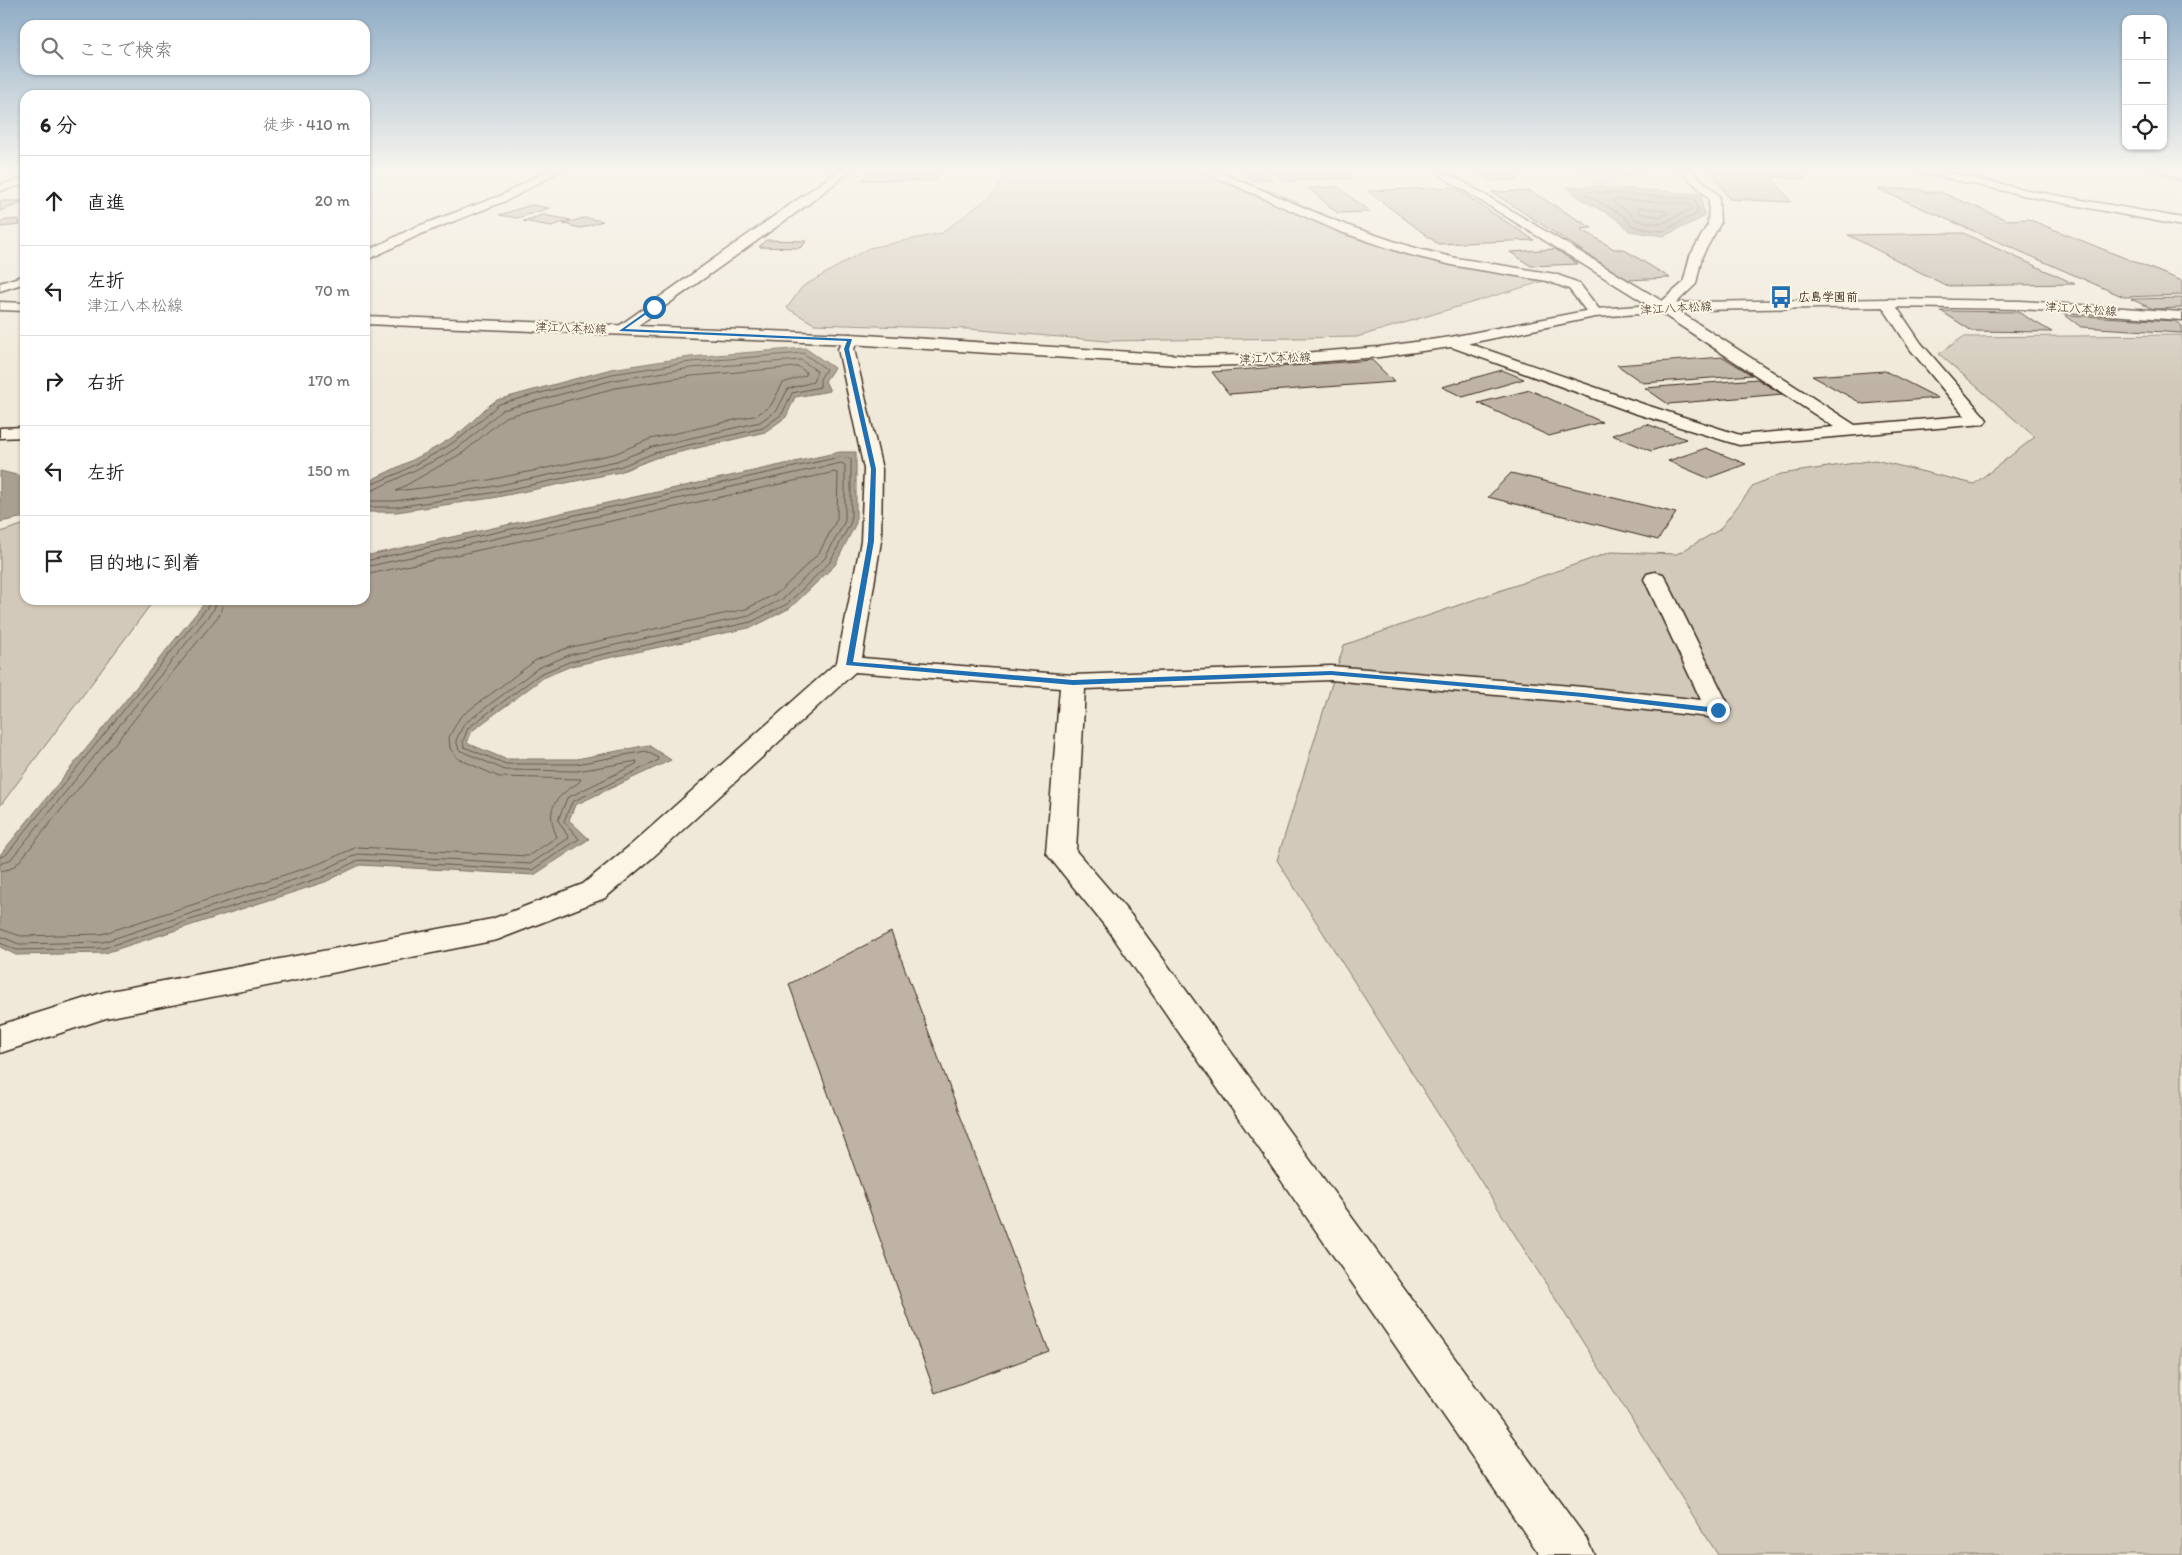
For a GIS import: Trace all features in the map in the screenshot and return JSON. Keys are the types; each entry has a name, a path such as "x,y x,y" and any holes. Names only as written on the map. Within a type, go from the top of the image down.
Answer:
{"street":[{"path":"370,254 397,241"},
{"path":"621,330 751,241"},
{"path":"1381,241 1456,262 1550,277 1574,286 1595,313"},
{"path":"1552,241 1663,308 1851,430"},
{"path":"1663,308 1689,284 1696,256 1705,241"},
{"path":"0,287 20,281"},
{"path":"1451,342 1640,409 1739,440 1978,420 1915,346 1888,303"},
{"name":"津江八本松線","path":"370,320 850,339 1194,361 1290,359 1379,352 1451,342 1595,313 1663,308 1888,303 2021,305 2182,316"},
{"path":"0,306 20,306"},
{"path":"0,1039 105,1005 497,929 594,891 642,851 849,664 871,541 873,469 846,349 850,339"},
{"path":"0,433 20,432"},
{"path":"849,664 1073,682 1331,673 1583,695 1718,710 1656,579"},
{"path":"1073,682 1061,854 1120,923 1568,1555"}],"shaded area":[{"path":"905,241 1393,241 1544,281 1357,337 1106,341 968,329 814,324 787,308 802,287 869,248"},
{"path":"2182,335 2182,1555 1718,1555 1277,860 1344,645 1611,552 1677,554 1719,530 1754,485 1781,474 1875,460 1974,484 2035,437 1939,354 1963,337"},
{"path":"20,526 20,605 150,605 0,806 0,532"}],"water":[{"path":"805,348 834,368 825,381 830,391 795,397 786,417 765,432 655,458 620,472 492,498 396,512 370,512 370,481 449,440 497,400 611,369 690,357"},
{"path":"840,452 856,452 856,523 835,565 790,608 753,627 571,666 543,678 472,731 467,743 505,759 577,759 648,745 671,760 575,805 569,820 589,839 534,875 360,865 325,882 105,953 16,955 0,947 0,855 203,605 370,605 370,555"},
{"path":"0,471 20,476 20,518 0,522"}],"building":[{"path":"765,241 807,241 800,248 759,247"},
{"path":"1433,241 1520,241 1438,244"},
{"path":"1567,241 1600,241 1614,249 1623,249 1670,278 1627,280"},
{"path":"1859,241 1980,241 2075,284 1947,286"},
{"path":"1995,241 2082,241 2182,281 2182,295 2124,297"},
{"path":"1555,249 1578,264 1531,266 1510,252"},
{"path":"2182,298 2182,308 2153,309 2131,299"},
{"path":"1941,311 2018,312 2052,332 1972,331"},
{"path":"2065,315 2175,321 2182,326 2182,333 2081,327"},
{"path":"1723,357 1752,375 1643,383 1617,365"},
{"path":"1372,360 1394,382 1229,394 1212,372"},
{"path":"1502,370 1524,379 1463,397 1442,387"},
{"path":"1885,371 1938,398 1863,404 1812,376"},
{"path":"1757,379 1782,394 1668,404 1645,388"},
{"path":"1530,390 1602,422 1549,436 1478,403"},
{"path":"1647,424 1686,439 1651,451 1612,435"},
{"path":"1706,448 1746,464 1708,478 1668,461"},
{"path":"1511,473 1676,513 1658,540 1488,497"},
{"path":"891,932 1049,1351 935,1393 789,984"}],"place":[{"name":"広島学園前","path":"1781,297"}],"route":[{"path":"654,307 621,330 850,339 846,349 873,469 871,541 849,664 1073,682 1331,673 1583,695 1718,710"}]}
